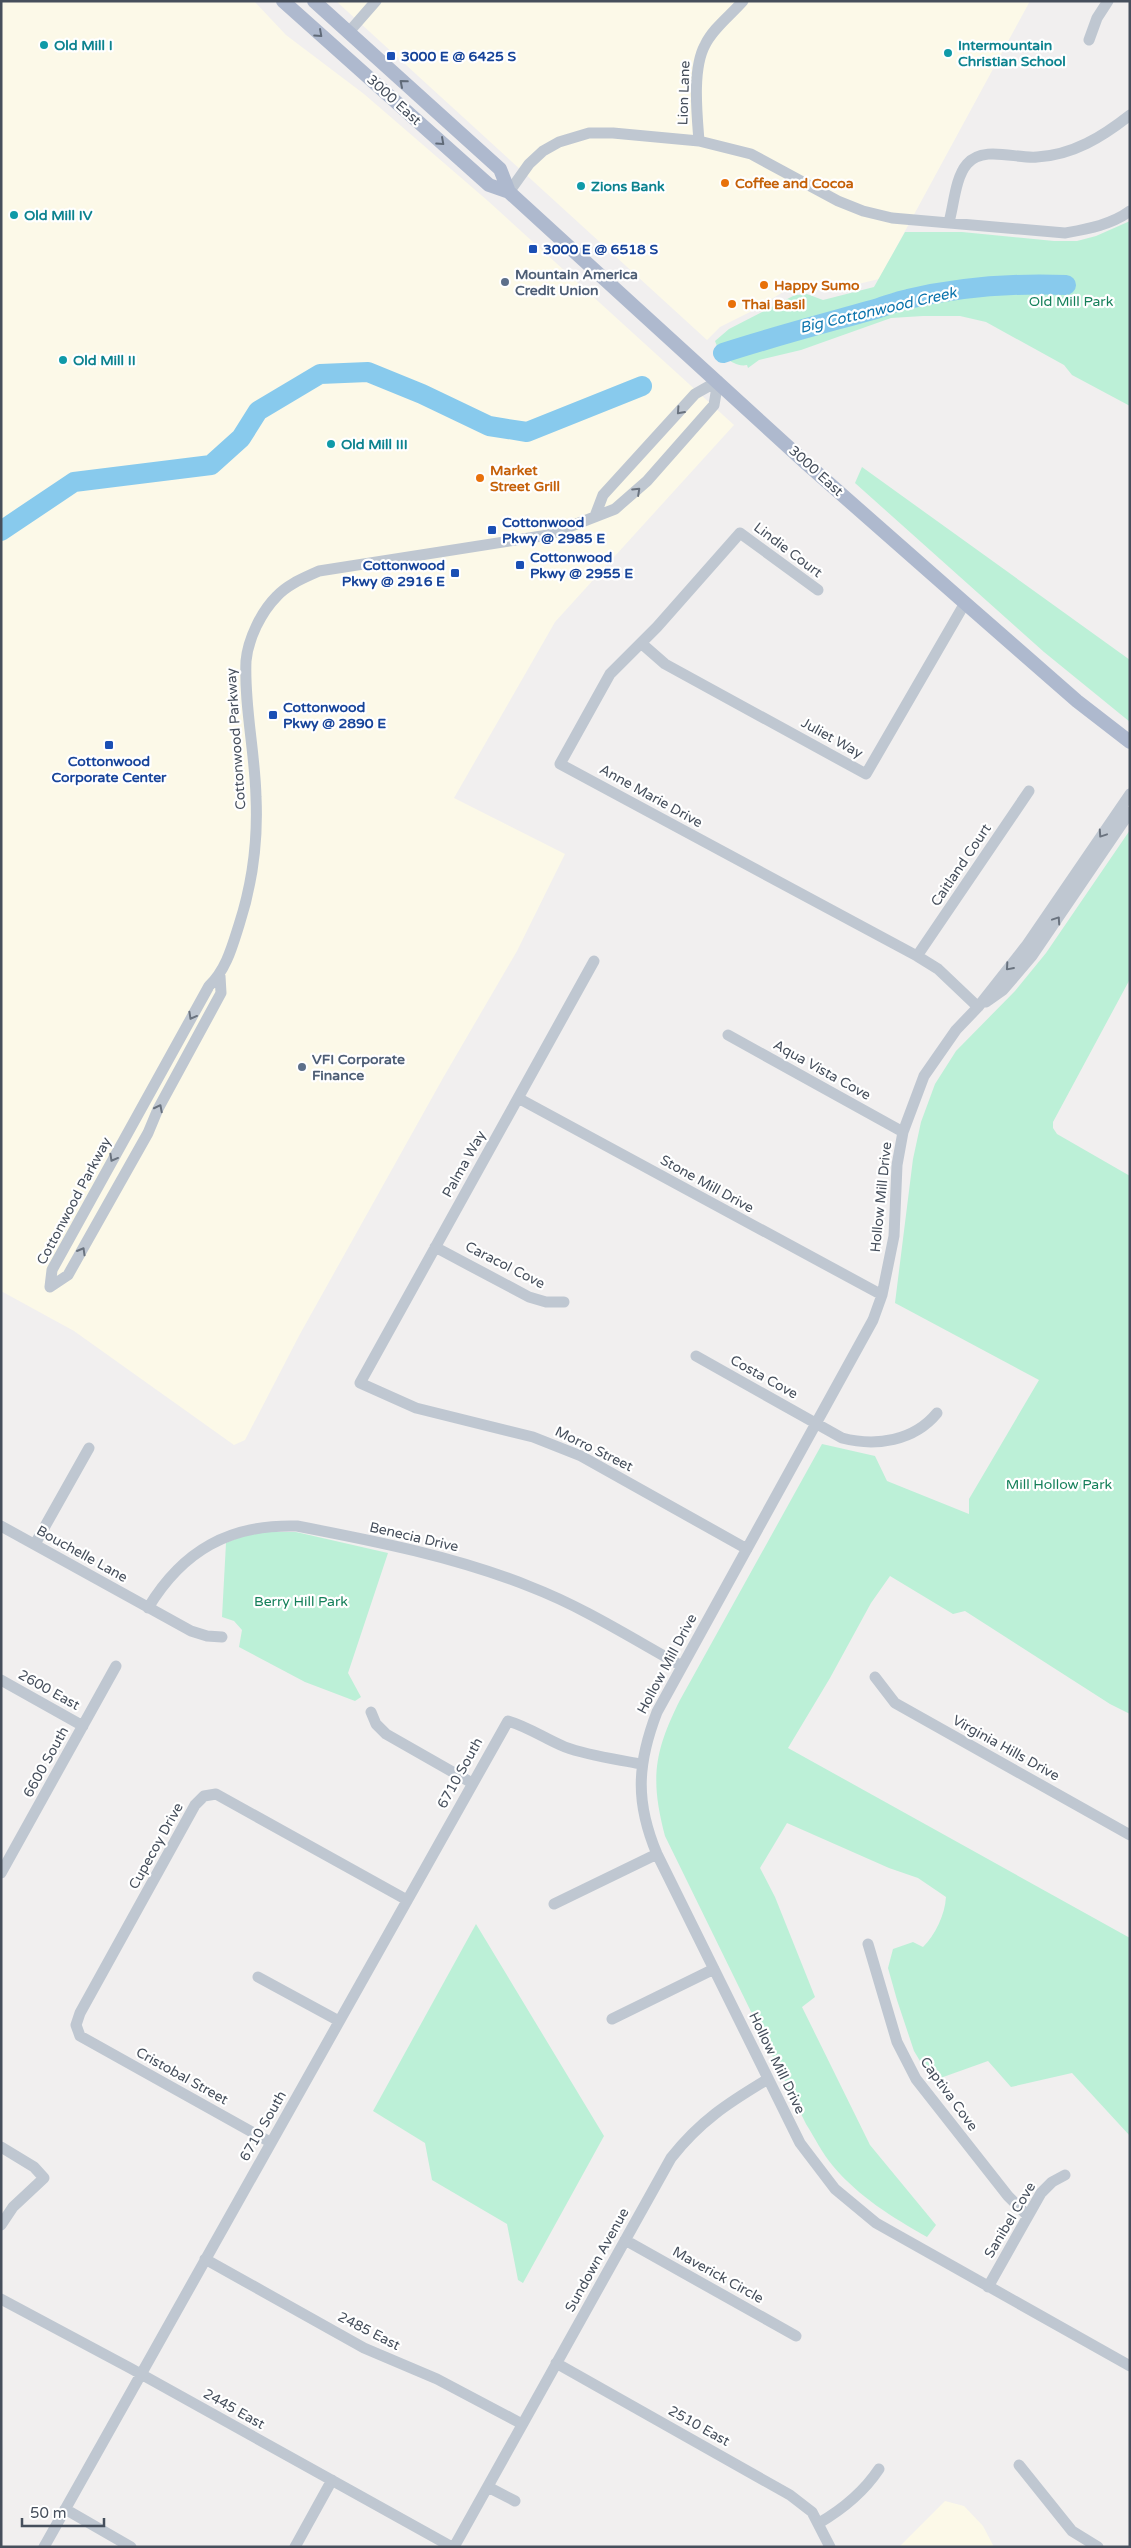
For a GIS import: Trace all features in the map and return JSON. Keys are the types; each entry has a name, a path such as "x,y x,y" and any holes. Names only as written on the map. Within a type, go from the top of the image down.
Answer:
{"main road":[{"name":"3000 East","path":"283,1 489,185 509,192 965,603 1077,702 1130,742"},
{"name":"3000 East","path":"314,1 500,169 509,192"}],"street":[{"path":"348,33 376,1"},
{"name":"Lion Lane","path":"699,141 697,120 700,56 710,37 743,1"},
{"path":"1089,40 1097,18 1108,1"},
{"path":"949,222 961,175 967,164 976,157 987,154 1036,157 1059,154 1099,137 1130,115"},
{"path":"509,192 529,164 543,151 559,142 590,133 699,141 750,154 838,201 863,211 892,218 1064,233 1092,228 1120,218 1130,211"},
{"path":"595,516 603,495 695,394 718,381"},
{"name":"Cottonwood Parkway","path":"220,976 209,986 52,1270 50,1287 68,1275 125,1175 222,993 220,976 244,911 256,839 255,764 246,659 263,613 277,596 296,581 319,571 548,535 615,509 647,481 714,405 718,381"},
{"name":"Lindie Court","path":"740,533 818,590"},
{"name":"Anne Marie Drive","path":"740,533 641,643 610,674 560,764 917,956 938,969 978,1007"},
{"name":"Juliet Way","path":"641,643 665,664 866,774 965,603"},
{"name":"Caitland Court","path":"917,956 1029,791"},
{"name":"Hollow Mill Drive","path":"1130,794 1037,931 978,1007 956,1030 928,1070 914,1098 903,1132 897,1165 894,1236 882,1295 859,1348 657,1712 647,1737 640,1782 643,1809 650,1836 658,1854 800,2143 835,2189 876,2224 1130,2366"},
{"name":"Hollow Mill Drive","path":"978,1007 1003,990 1032,956 1130,812"},
{"name":"Palma Way","path":"360,1382 594,961"},
{"name":"Aqua Vista Cove","path":"728,1035 903,1132"},
{"name":"Stone Mill Drive","path":"518,1098 882,1295"},
{"name":"Caracol Cove","path":"435,1247 529,1296 546,1302 564,1302"},
{"name":"Costa Cove","path":"696,1356 842,1438 860,1443 876,1443 915,1433 927,1425 936,1413"},
{"name":"Morro Street","path":"360,1382 416,1408 555,1444 581,1456 747,1549"},
{"path":"35,1544 89,1448"},
{"name":"Bouchelle Lane","path":"1,1526 191,1631 207,1636 222,1637"},
{"name":"Benecia Drive","path":"148,1608 168,1578 184,1562 204,1547 227,1536 251,1529 297,1526 459,1563 508,1578 555,1597 682,1666"},
{"name":"6600 South","path":"1,1873 116,1666"},
{"name":"Virginia Hills Drive","path":"875,1677 895,1702 1130,1835"},
{"name":"2600 East","path":"1,1680 83,1726"},
{"path":"371,1712 376,1724 386,1734 472,1783"},
{"name":"6710 South","path":"44,2547 508,1721 527,1726 563,1746 581,1752 642,1764"},
{"name":"Cupecoy Drive","path":"80,2036 76,2025 80,2013 195,1805 204,1796 216,1794 407,1900"},
{"path":"554,1904 658,1854"},
{"name":"Captiva Cove","path":"868,1944 897,2042 916,2079 1008,2196 1028,2216"},
{"path":"612,2019 714,1969"},
{"path":"258,1977 339,2021"},
{"name":"Cristobal Street","path":"80,2036 270,2142"},
{"name":"Sundown Avenue","path":"453,2547 671,2158 685,2140 718,2110 768,2079"},
{"path":"1,2148 34,2167 44,2178 13,2206 1,2225"},
{"name":"Sanibel Cove","path":"988,2287 1041,2193 1052,2182 1066,2175"},
{"name":"Maverick Circle","path":"625,2240 796,2336"},
{"name":"2485 East","path":"205,2259 364,2348 438,2379 522,2424"},
{"name":"2445 East","path":"1,2299 141,2374 453,2547"},
{"name":"2510 East","path":"556,2363 790,2495 812,2512 830,2547"},
{"path":"1019,2464 1072,2531 1098,2547"},
{"path":"819,2524 853,2501 868,2485 878,2469"},
{"path":"295,2547 332,2480"},
{"path":"488,2486 515,2502"},
{"path":"65,2509 131,2547"}],"shaded area":[{"path":"1,1 254,1 286,35 364,94 488,201 734,425 555,622 454,798 565,854 517,951 443,1078 300,1334 245,1440 234,1445 74,1331 1,1291"},
{"path":"336,1 1030,1 879,279 854,285 834,286 821,291 806,286 783,292 752,311 720,327 707,340"},
{"path":"945,2501 964,2506 983,2526 994,2547 899,2547"}],"green space":[{"name":"Old Mill Park","path":"1130,221 1130,406 1072,375 1064,365 986,322 960,316 891,318 801,350 759,360 748,368 747,365 737,364 727,359 715,341 729,329 795,295 807,294 823,300 874,287 905,232 962,232 1054,241 1077,241 1096,236"},
{"path":"862,467 1130,660 1130,722 1044,652 855,483"},
{"name":"Mill Hollow Park","path":"1130,830 1130,979 1053,1122 1053,1128 1057,1134 1130,1176 1130,1714 1110,1704 965,1611 953,1614 890,1576 871,1603 830,1678 788,1748 1130,1938 1130,2136 1072,2073 1011,2087 988,2061 932,2081 914,2051 888,1968 893,1949 913,1942 923,1947 935,1931 941,1918 946,1897 918,1878 889,1868 787,1823 760,1868 775,1897 815,1997 802,2007 870,2145 936,2225 927,2237 865,2197 843,2177 822,2151 806,2124 665,1836 657,1798 657,1766 665,1735 680,1700 822,1444 875,1456 887,1481 969,1514 969,1499 1039,1380 895,1303 913,1159 921,1122 935,1084 956,1051 1015,991 1046,953"},
{"name":"Berry Hill Park","path":"261,1532 296,1532 388,1553 348,1673 361,1697 355,1701 305,1682 239,1647 242,1630 234,1621 222,1617 226,1543 242,1536"},
{"path":"476,1924 604,2136 523,2283 518,2280 507,2224 432,2180 425,2143 373,2111"}],"waterway":[{"name":"Big Cottonwood Creek","path":"723,353 899,301 947,291 987,287 1066,285"},
{"name":"Big Cottonwood Creek","path":"1,531 74,482 211,465 241,438 258,411 320,374 368,372 422,394 489,426 527,432 642,386"}],"place":[{"name":"Old Mill I","path":"44,45"},
{"name":"Intermountain Christian School","path":"948,53"},
{"name":"3000 E @ 6425 S","path":"391,56"},
{"name":"Coffee and Cocoa","path":"725,183"},
{"name":"Zions Bank","path":"581,186"},
{"name":"Old Mill IV","path":"14,215"},
{"name":"3000 E @ 6518 S","path":"533,249"},
{"name":"Mountain America Credit Union","path":"505,282"},
{"name":"Happy Sumo","path":"764,285"},
{"name":"Thai Basil","path":"732,304"},
{"name":"Old Mill II","path":"63,360"},
{"name":"Old Mill III","path":"331,444"},
{"name":"Market Street Grill","path":"480,478"},
{"name":"Cottonwood Pkwy @ 2985 E","path":"492,530"},
{"name":"Cottonwood Pkwy @ 2955 E","path":"520,565"},
{"name":"Cottonwood Pkwy @ 2916 E","path":"455,573"},
{"name":"Cottonwood Pkwy @ 2890 E","path":"273,715"},
{"name":"Cottonwood Corporate Center","path":"109,745"},
{"name":"VFI Corporate Finance","path":"302,1067"}]}
